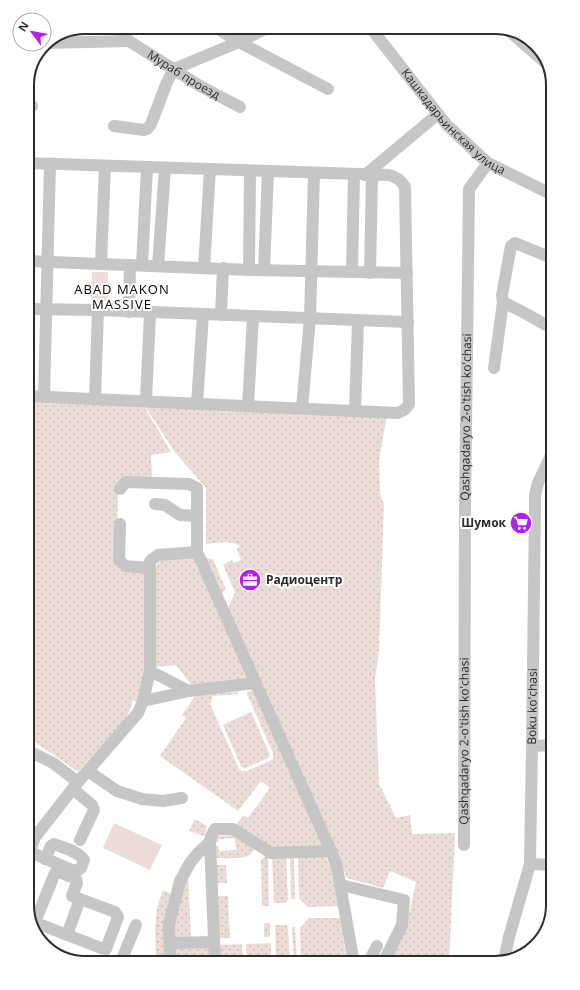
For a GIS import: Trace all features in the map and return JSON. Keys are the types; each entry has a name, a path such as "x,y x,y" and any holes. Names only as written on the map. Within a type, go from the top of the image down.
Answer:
{"street":[{"name":"Мураб проезд","path":"124,34 129,41 200,86 240,107"},
{"path":"226,34 328,89"},
{"path":"114,126 144,130 147,129 151,124 167,82 174,69 255,34"},
{"name":"Кашкадарьинская улица","path":"375,34 447,125 473,150 488,163 546,192"},
{"path":"57,43 129,41"},
{"path":"525,44 534,52"},
{"path":"352,272 364,175 438,114"},
{"path":"34,163 396,177 406,187 409,404 408,407 402,412 398,413 34,396"},
{"name":"Qashqadaryo 2-o'tish ko'chasi","path":"464,845 465,509 469,189 488,163"},
{"path":"44,397 50,164"},
{"path":"101,263 105,166"},
{"path":"142,265 147,167"},
{"path":"158,266 165,168"},
{"path":"204,268 210,169"},
{"path":"249,270 250,171"},
{"path":"264,270 268,171"},
{"path":"302,408 310,318 314,173"},
{"path":"364,175 370,273"},
{"path":"494,368 503,302 502,295 511,246 516,243 546,256"},
{"path":"34,261 249,270 407,273"},
{"path":"129,312 130,265"},
{"path":"221,315 223,268"},
{"path":"503,302 546,324"},
{"path":"34,309 98,310 408,322"},
{"path":"95,399 98,310"},
{"path":"146,402 150,312"},
{"path":"197,404 203,314"},
{"path":"248,406 253,316"},
{"path":"355,411 358,321"},
{"name":"Boku ko'chasi","path":"505,955 530,864 535,508 537,489 546,477"},
{"path":"120,489 126,482 189,484 197,488 197,552 331,851 337,867 341,885 353,956"},
{"path":"155,504 165,505 180,515 197,516"},
{"path":"120,524 119,560 125,566 150,568"},
{"path":"34,839 75,786 138,713 143,701 150,671 150,561 158,555 197,552"},
{"path":"150,671 189,691"},
{"path":"143,701 189,691 256,683"},
{"path":"532,746 546,746"},
{"path":"34,754 53,763 92,805 94,810 80,840"},
{"path":"88,771 117,791 142,799 164,801 182,798"},
{"path":"215,956 210,842 210,836 214,829 233,829 271,853 331,851"},
{"path":"170,956 169,924 180,881 190,863 210,842"},
{"path":"34,856 46,859"},
{"path":"530,864 546,865"},
{"path":"35,916 55,872 59,872 76,879 77,883 72,896 115,912 118,917 106,949 38,924"},
{"path":"341,885 404,900 402,925 386,956"},
{"path":"67,935 80,899"},
{"path":"123,956 136,925"},
{"path":"170,943 214,942"},
{"path":"372,956 377,946"}],"shaded area":[{"path":"92,272 108,272 107,301 91,301"},
{"path":"34,400 144,406 171,452 151,455 151,478 118,486 117,566 147,574 145,679 137,702 133,700 127,718 78,772 34,742"},
{"path":"145,406 387,416 379,459 380,494 384,504 379,651 375,680 379,784 396,818 410,815 412,834 455,833 449,956 392,956 407,924 416,882 390,871 383,888 347,878 228,609 235,592 223,565 232,560 234,563 241,560 237,549 240,546 228,542 206,544 206,488 174,451"},
{"path":"193,558 248,679 192,686 176,665 154,667 156,568 158,563 163,559"},
{"path":"204,558 213,559 226,589 221,595"},
{"path":"253,690 323,845 316,848 273,850 236,825 244,815 248,818 270,788 261,781 238,811 160,756 186,718 182,715 196,695 237,692 238,694 213,696 210,704 239,769 242,771 247,771 272,760 273,753 247,694 247,692"},
{"path":"251,712 270,755 268,758 243,768 223,725"},
{"path":"195,819 207,826 204,836 189,831"},
{"path":"114,823 162,845 150,870 103,848"},
{"path":"238,835 256,848 252,853 240,858 215,858 214,846 218,846 219,851 236,850 234,838 219,839 218,842 214,842 214,836"},
{"path":"268,855 269,906 262,906 261,860"},
{"path":"286,856 288,900 285,903 274,903 272,857"},
{"path":"290,856 294,856 295,899 291,899"},
{"path":"298,856 325,856 332,870 338,906 308,907 299,899"},
{"path":"217,865 226,865 227,883 217,883"},
{"path":"188,871 191,938 172,938 174,914"},
{"path":"163,890 173,895 167,956 156,956 155,928 157,907"},
{"path":"217,896 228,896 230,938 219,938"},
{"path":"309,918 340,918 346,956 301,956 300,928"},
{"path":"264,923 270,923 270,937 264,937"},
{"path":"275,925 286,925 288,927 290,956 276,956"},
{"path":"292,927 295,927 297,956 294,956"},
{"path":"271,943 271,956 247,956 246,944"},
{"path":"242,944 243,956 219,956 218,945"},
{"path":"208,945 210,956 173,956 173,948"}],"place":[{"name":"Шумок","path":"521,523"},
{"name":"Радиоцентр","path":"250,580"}],"district":[{"name":"ABAD MAKON MASSIVE","path":"122,296"}]}
